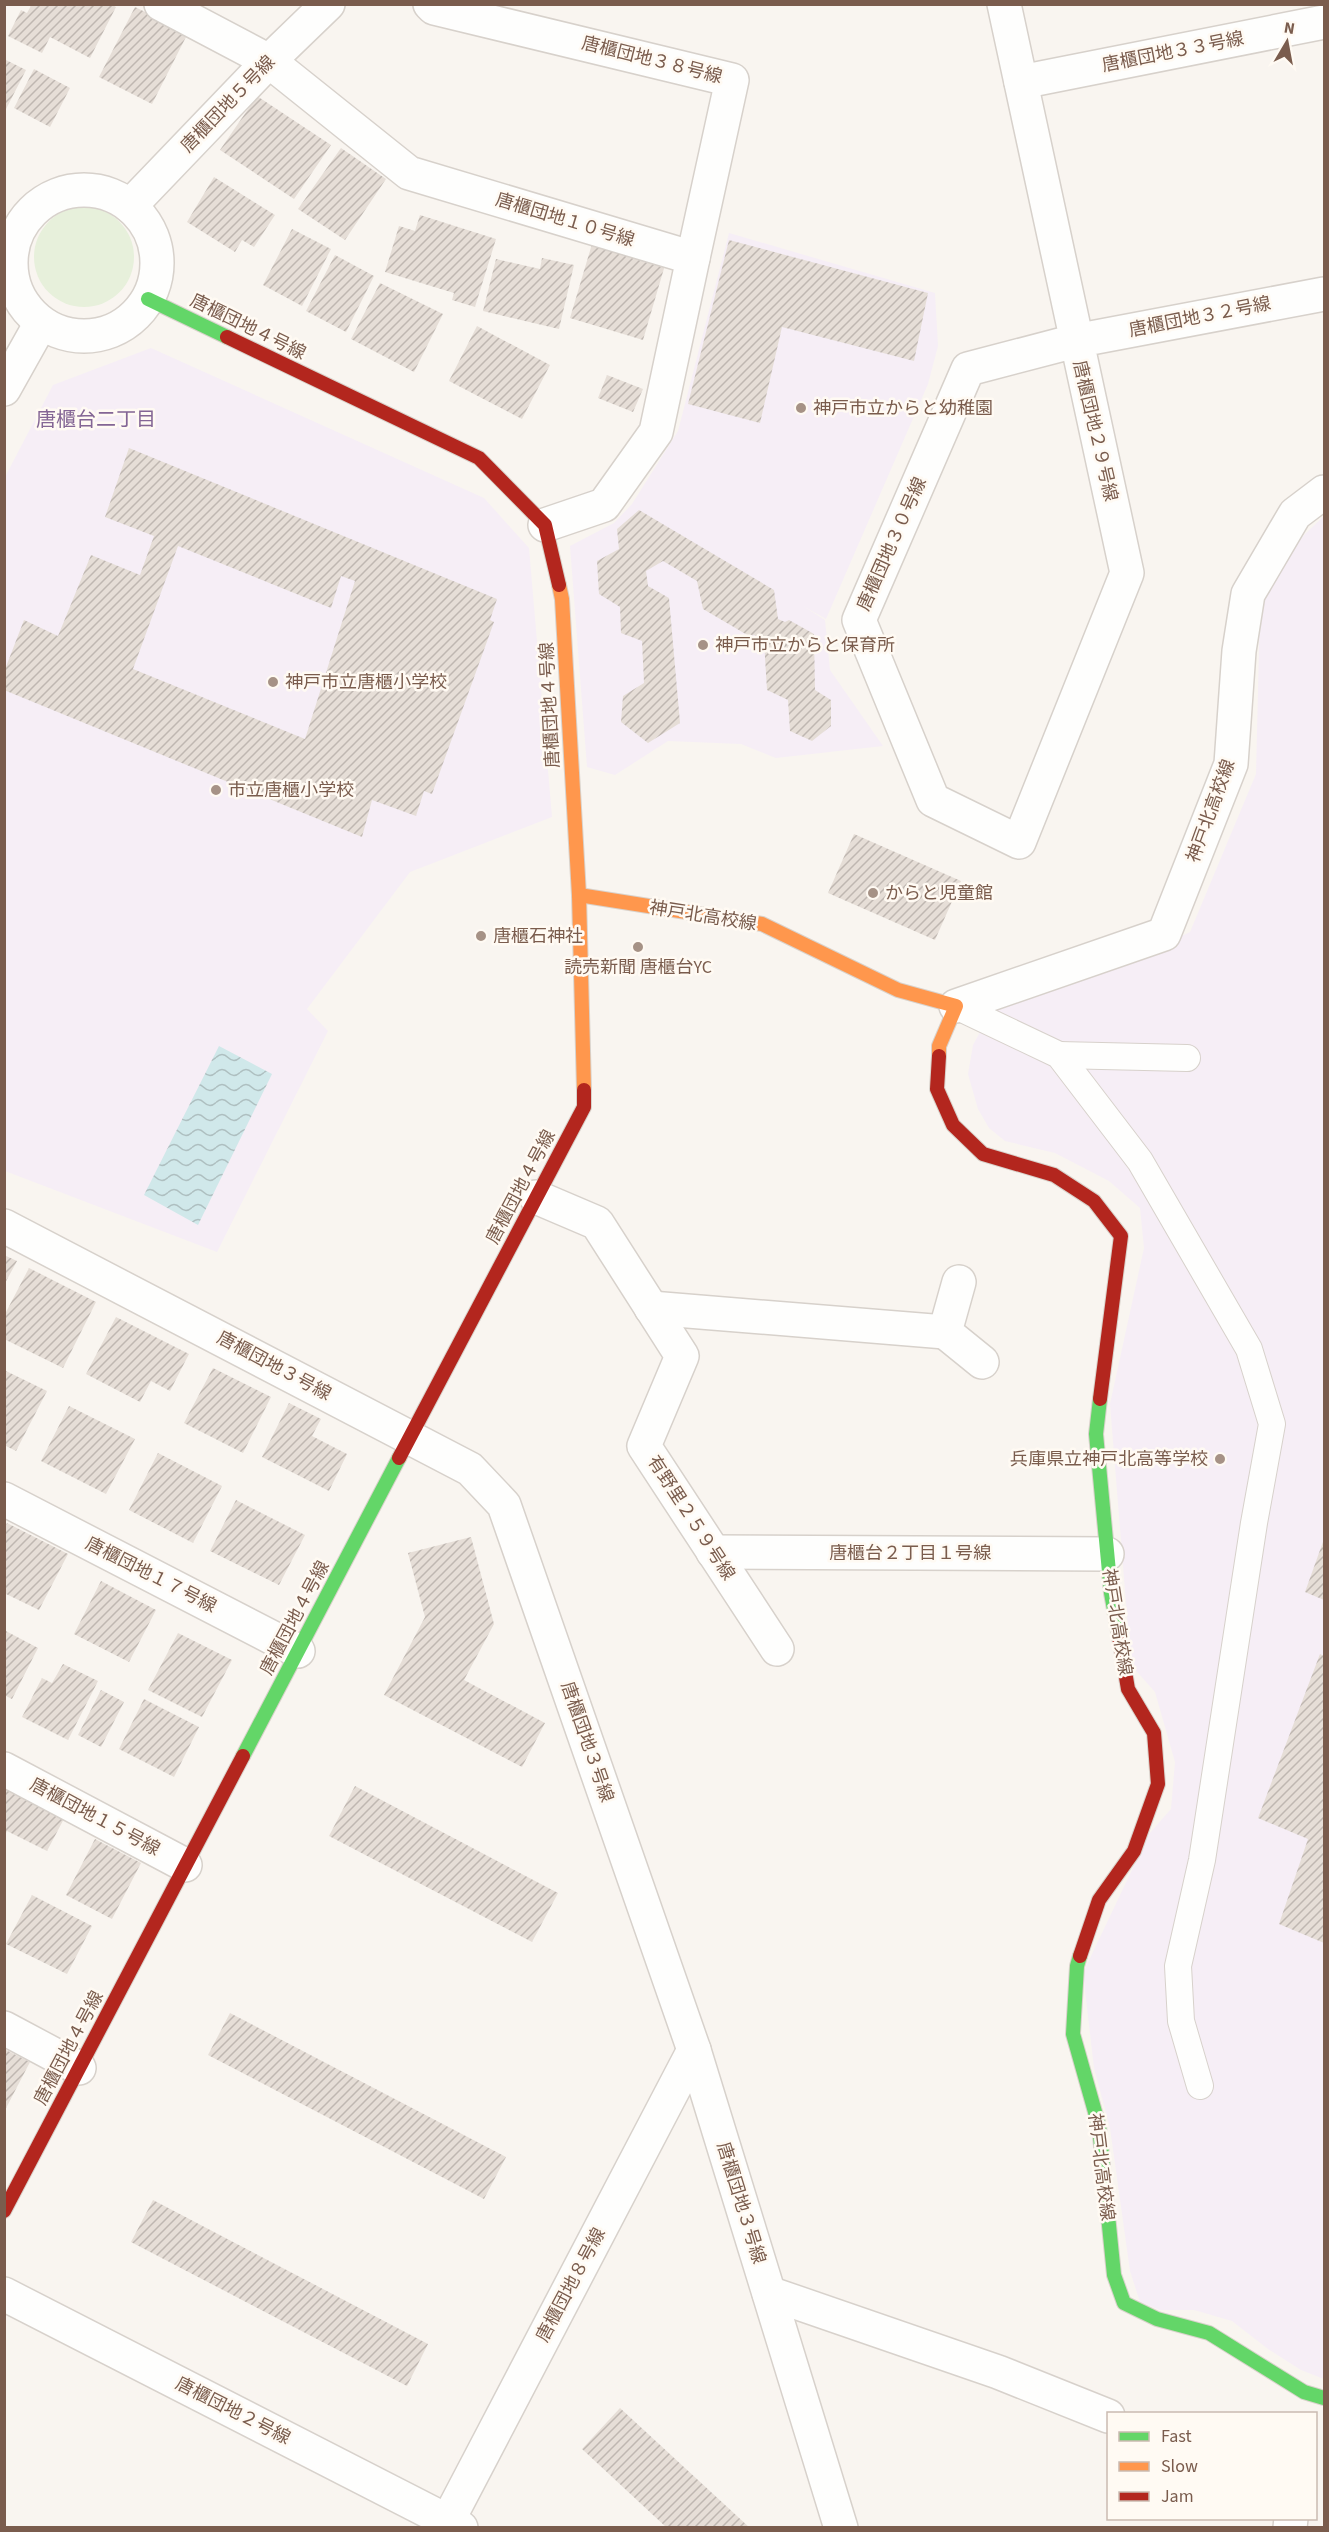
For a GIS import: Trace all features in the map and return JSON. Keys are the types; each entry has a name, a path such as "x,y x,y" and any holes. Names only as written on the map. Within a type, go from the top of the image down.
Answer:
{"street":[{"name":"唐櫃団地１０号線","path":"161,4 269,61 409,173 693,258"},
{"name":"唐櫃団地５号線","path":"130,206 269,61 328,4"},
{"name":"唐櫃団地３８号線","path":"430,4 434,8 732,80 693,258"},
{"name":"唐櫃団地２９号線","path":"1004,4 1075,341 1127,573 1019,842"},
{"name":"唐櫃団地３３号線","path":"1021,82 1324,22"},
{"path":"90,190 111,195 130,206 145,221 154,240 158,260 156,280 148,299 133,318 112,331 88,336 64,333 42,323 26,309 16,291 11,271 11,226 48,199 68,192 90,190"},
{"path":"545,525 604,505 656,432 693,258"},
{"name":"唐櫃団地３２号線","path":"1075,341 1324,294"},
{"name":"唐櫃団地４号線","path":"4,2211 584,1107 579,895 562,599 545,525 479,458 148,299"},
{"path":"4,389 42,323"},
{"name":"唐櫃団地３０号線","path":"1019,842 933,800 859,620 968,369 1075,341"},
{"name":"神戸北高校線","path":"579,895 762,924 898,990 956,1006 1164,934 1231,764 1239,651 1248,594 1295,514 1324,492"},
{"name":"神戸北高校線","path":"956,1006 939,1046 937,1089 953,1125 983,1154 1054,1175 1094,1201 1121,1236 1096,1434 1111,1593 1128,1689 1154,1733 1158,1784 1134,1851 1099,1900 1077,1966 1072,2034 1099,2126 1114,2275 1124,2303 1157,2319 1209,2333 1304,2392 1324,2398"},
{"name":"有野里２５９号線","path":"536,1197 597,1223 682,1356 644,1446 777,1649"},
{"name":"唐櫃団地３号線","path":"4,1226 470,1469 504,1505 694,2050 842,2528"},
{"path":"945,1332 959,1282"},
{"path":"651,1308 945,1332 982,1362"},
{"name":"唐櫃団地１７号線","path":"4,1499 298,1651"},
{"name":"唐櫃台２丁目１号線","path":"713,1552 1107,1554"},
{"name":"唐櫃団地１５号線","path":"4,1769 185,1865"},
{"path":"4,2028 79,2068"},
{"name":"唐櫃団地８号線","path":"451,2525 694,2050"},
{"path":"769,2293 998,2372 1107,2416"},
{"name":"唐櫃団地２号線","path":"4,2294 451,2525"}],"lane":[{"path":"956,1006 1059,1055 1186,1058"},
{"path":"1059,1055 1140,1161 1249,1349 1272,1424 1254,1523 1202,1860 1178,1966 1181,2022 1200,2086"}],"shaded area":[{"path":"729,233 935,293 938,346 928,384 826,619 803,606 825,620 830,670 883,746 776,758 741,744 668,741 615,775 587,767 570,546 614,523 632,504 678,431"},
{"name":"神戸市立唐櫃小学校","path":"151,348 484,498 529,548 552,817 410,872 307,1009 328,1031 217,1252 5,1171 4,479 53,385"},
{"name":"兵庫県立神戸北高等学校","path":"1324,516 1324,2379 1301,2370 1268,2349 1232,2321 1194,2310 1160,2310 1140,2302 1130,2271 1110,2128 1094,2068 1083,1973 1149,1834 1171,1809 1175,1762 1155,1692 1131,1665 1110,1404 1144,1248 1140,1208 1109,1181 1055,1153 1005,1141 989,1128 978,1109 968,1074 973,1045 991,1012 1033,990 1130,961 1190,932 1256,774 1260,607 1276,570 1305,534"}],"green space":[{"path":"84,207 112,215 126,229 134,257 126,285 112,299 84,307 56,299 42,285 34,257 42,229 56,215"}],"water":[{"path":"219,1046 272,1074 198,1225 144,1195"}],"building":[{"path":"32,4 111,4 116,7 90,58 50,37 42,53 8,36 21,10 27,13"},
{"path":"135,7 188,33 152,104 99,77"},
{"path":"4,59 26,70 4,113"},
{"path":"34,69 70,88 50,127 14,108"},
{"path":"257,96 331,145 294,199 220,150"},
{"path":"341,148 386,179 345,240 298,209"},
{"path":"214,177 275,215 254,247 242,240 235,252 187,222"},
{"path":"420,215 496,239 475,307 452,300 454,293 385,272 399,226 415,231"},
{"path":"292,229 331,249 302,306 263,285"},
{"path":"729,240 928,293 914,361 782,327 760,423 688,404"},
{"path":"592,244 665,265 643,340 570,318"},
{"path":"335,255 374,276 346,332 306,311"},
{"path":"542,258 574,265 559,329 483,311 496,259 540,269"},
{"path":"380,283 443,314 414,372 351,339"},
{"path":"477,326 550,365 522,419 449,381"},
{"path":"607,375 643,389 633,412 598,398"},
{"path":"129,448 497,599 490,620 494,622 432,794 424,791 416,816 372,800 362,837 4,690 4,672 24,620 58,636 91,555 140,575 154,536 105,517","holes":["178,546 331,608 341,576 355,581 305,739 133,669"]},
{"path":"639,510 774,590 778,619 785,622 789,620 814,634 815,690 831,700 831,726 812,741 790,731 788,700 767,690 764,641 754,635 749,636 703,609 697,581 663,561 646,571 648,586 669,598 680,723 648,743 621,722 623,696 644,683 642,641 621,633 620,607 599,594 597,561 619,549 617,529"},
{"path":"854,834 961,881 935,940 828,893"},
{"path":"4,1255 17,1261 4,1285"},
{"path":"29,1268 96,1302 63,1368 4,1339 4,1316"},
{"path":"116,1317 189,1354 170,1391 151,1381 140,1402 86,1374"},
{"path":"213,1368 271,1397 243,1453 184,1423"},
{"path":"4,1370 47,1391 16,1451 4,1445"},
{"path":"289,1403 321,1419 312,1436 347,1454 329,1491 262,1457"},
{"path":"69,1406 135,1439 106,1494 41,1461"},
{"path":"158,1453 222,1486 193,1543 129,1510"},
{"path":"236,1500 305,1535 279,1585 210,1551"},
{"path":"7,1523 68,1554 39,1610 4,1593 4,1529"},
{"path":"471,1537 494,1624 464,1680 545,1723 522,1767 384,1695 425,1617 408,1553"},
{"path":"1324,1539 1324,1600 1305,1592"},
{"path":"101,1581 156,1610 129,1662 74,1634"},
{"path":"4,1630 38,1648 12,1699 4,1695"},
{"path":"178,1633 232,1660 202,1717 148,1690"},
{"path":"1320,1654 1324,1656 1324,1943 1279,1924 1308,1839 1258,1818"},
{"path":"63,1664 98,1681 68,1740 22,1717 42,1678 52,1683"},
{"path":"101,1690 124,1702 101,1747 78,1735"},
{"path":"144,1699 199,1727 174,1777 119,1749"},
{"path":"8,1783 67,1813 47,1851 7,1831 4,1837 4,1790"},
{"path":"355,1786 558,1893 532,1942 329,1836"},
{"path":"95,1839 141,1863 112,1919 66,1895"},
{"path":"32,1895 92,1926 67,1974 6,1944"},
{"path":"230,2013 506,2157 484,2199 208,2055"},
{"path":"4,2049 30,2062 4,2112"},
{"path":"153,2200 428,2344 407,2386 131,2242"},
{"path":"620,2408 750,2528 667,2528 582,2449"}],"traffic: fast":[{"path":"148,299 227,337"},
{"path":"1100,1399 1096,1434 1111,1593 1118,1631"},
{"path":"243,1756 399,1458"},
{"path":"1080,1956 1077,1966 1073,2034 1099,2126 1114,2275 1124,2303 1157,2319 1209,2333 1304,2392 1324,2398"}],"traffic: slow":[{"path":"559,585 562,599 579,895 584,1090"},
{"path":"579,895 762,924 898,990 956,1006 939,1046 939,1056"}],"traffic: jam":[{"path":"227,337 479,458 545,525 559,585"},
{"path":"939,1056 937,1089 953,1125 983,1154 1054,1175 1094,1201 1121,1236 1100,1399"},
{"path":"399,1458 584,1107 584,1090"},
{"path":"1080,1956 1099,1900 1134,1851 1158,1784 1154,1733 1128,1689 1118,1631"},
{"path":"4,2211 243,1756"}],"place":[{"name":"神戸市立からと幼稚園","path":"801,408"},
{"name":"神戸市立からと保育所","path":"703,645"},
{"name":"神戸市立唐櫃小学校","path":"273,682"},
{"name":"市立唐櫃小学校","path":"216,790"},
{"name":"からと児童館","path":"873,893"},
{"name":"唐櫃石神社","path":"481,936"},
{"name":"読売新聞 唐櫃台YC","path":"638,947"},
{"name":"兵庫県立神戸北高等学校","path":"1220,1459"}],"district":[{"name":"唐櫃台二丁目","path":"96,420"}]}
